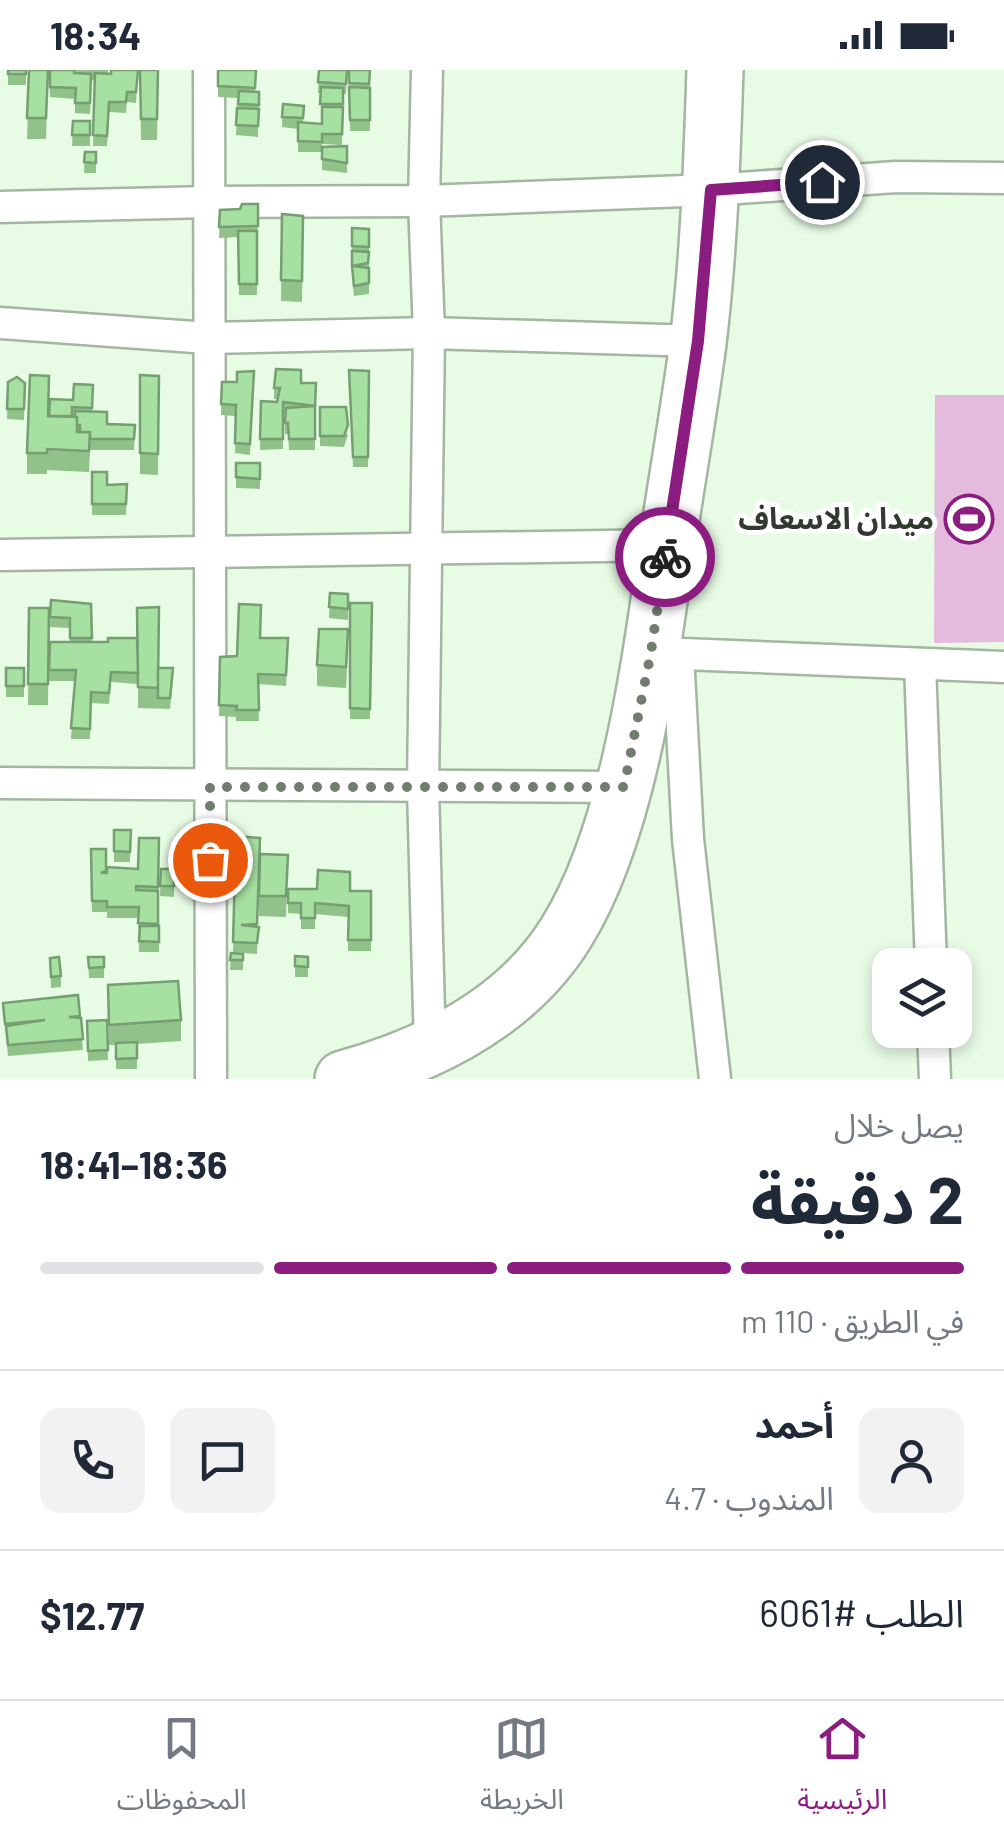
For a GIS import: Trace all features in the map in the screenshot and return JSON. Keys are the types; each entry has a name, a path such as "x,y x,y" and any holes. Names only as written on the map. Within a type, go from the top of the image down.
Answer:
{"highway":[{"path":"343,1079 430,1050 493,1011 532,976 566,934 591,884 664,654 667,545 698,341 711,190 715,70"}],"street":[{"path":"209,70 211,1079"},
{"path":"427,70 424,201 429,332 423,788 430,1050"},
{"path":"0,207 424,201 711,190 896,177 1004,178"},
{"path":"0,323 208,338 429,332 698,341"},
{"path":"0,555 667,545"},
{"path":"716,1079 664,654 1004,667"},
{"path":"920,664 930,948"},
{"path":"0,784 624,787"},
{"path":"934,1048 935,1079"}],"shaded area":[{"name":"ميدان الاسعاف","path":"935,395 1004,395 1004,642 934,643"}],"building":[{"path":"8,70 26,70 26,74 8,74"},
{"path":"29,70 48,70 46,118 27,118"},
{"path":"50,70 91,74 90,103 75,103 76,88 50,87"},
{"path":"111,70 138,70 136,92 127,92 126,102 109,102 107,136 93,135 95,73 111,74"},
{"path":"140,70 158,70 157,119 141,119"},
{"path":"218,70 256,70 255,88 218,86"},
{"path":"319,70 347,70 346,84 318,82"},
{"path":"349,70 370,70 369,84 349,83"},
{"path":"321,87 343,88 343,104 320,104"},
{"path":"349,87 370,88 370,120 350,120"},
{"path":"239,91 259,92 259,105 238,104"},
{"path":"283,104 304,106 303,118 282,117"},
{"path":"322,107 343,107 342,134 322,134 322,142 298,141 298,122 322,124"},
{"path":"237,108 259,109 258,126 236,125"},
{"path":"73,121 90,121 90,135 72,135"},
{"path":"347,146 347,163 322,159 322,147"},
{"path":"85,152 96,152 96,163 84,162"},
{"path":"242,204 258,204 258,226 219,227 220,210 240,209"},
{"path":"282,214 303,216 302,281 281,280"},
{"path":"352,228 369,229 369,247 352,246"},
{"path":"238,231 257,231 257,284 239,284"},
{"path":"352,251 369,252 368,263 352,266"},
{"path":"352,266 369,268 369,283 354,286"},
{"path":"276,369 301,370 301,383 316,383 315,406 283,402 283,439 260,439 261,401 277,402 280,388 274,388"},
{"path":"349,370 369,371 368,457 353,457"},
{"path":"254,371 250,444 235,443 236,405 221,404 222,382 237,382 237,372"},
{"path":"30,375 49,376 48,416 77,417 77,432 90,432 89,451 47,449 47,453 27,453"},
{"path":"140,375 159,376 158,454 140,453"},
{"path":"17,377 25,383 24,409 7,409 8,382"},
{"path":"74,384 93,385 92,408 72,407 72,416 49,416 50,399 73,400"},
{"path":"315,406 315,439 289,439 286,408"},
{"path":"320,407 346,407 348,425 344,436 320,436"},
{"path":"75,411 107,412 107,424 135,425 134,439 90,439 90,432 80,432"},
{"path":"236,463 260,463 260,479 236,477"},
{"path":"92,472 107,472 107,485 127,484 126,504 92,504"},
{"path":"330,593 348,594 348,609 329,607"},
{"path":"51,600 91,604 92,638 70,638 70,618 50,617"},
{"path":"350,603 372,603 370,709 350,708"},
{"path":"239,604 261,605 260,638 288,638 286,675 258,674 259,710 219,705 220,657 237,656"},
{"path":"159,607 158,688 138,687 137,608"},
{"path":"29,608 49,608 48,684 28,684"},
{"path":"319,629 348,629 346,667 317,665"},
{"path":"108,638 137,638 138,673 111,672 109,693 91,692 90,729 71,728 76,670 49,670 50,642 108,642"},
{"path":"6,668 24,668 24,686 6,686"},
{"path":"158,668 173,668 170,698 158,698"},
{"path":"114,830 131,830 130,852 114,851"},
{"path":"236,836 260,838 257,924 241,925 259,927 257,943 233,942"},
{"path":"139,838 159,838 158,887 136,886 136,890 158,891 158,924 138,923 139,907 107,907 107,901 92,901 91,849 106,849 106,871 101,873 107,873 107,867 138,869"},
{"path":"260,854 288,855 286,896 259,896"},
{"path":"161,869 174,869 174,886 160,886"},
{"path":"318,870 350,872 350,891 371,891 371,940 348,940 349,906 315,903 315,918 301,918 301,903 288,903 288,889 317,889"},
{"path":"140,926 159,926 159,942 139,941"},
{"path":"231,953 243,954 243,960 230,960"},
{"path":"295,956 308,957 308,967 295,966"},
{"path":"59,957 61,976 51,977 50,958"},
{"path":"88,957 104,957 104,967 89,968"},
{"path":"178,981 181,1020 109,1025 108,985"},
{"path":"78,995 80,1016 69,1017 81,1018 83,1039 8,1045 6,1026 45,1020 5,1024 3,1003"},
{"path":"107,1020 108,1050 88,1051 87,1021"},
{"path":"137,1042 137,1058 116,1059 116,1043"}],"way so far":[{"path":"210,860 210,787 624,787 665,557"}],"place":[{"name":"ميدان الاسعاف","path":"969,519"}],"route":[{"path":"665,557 698,341 711,190 822,182"}]}
